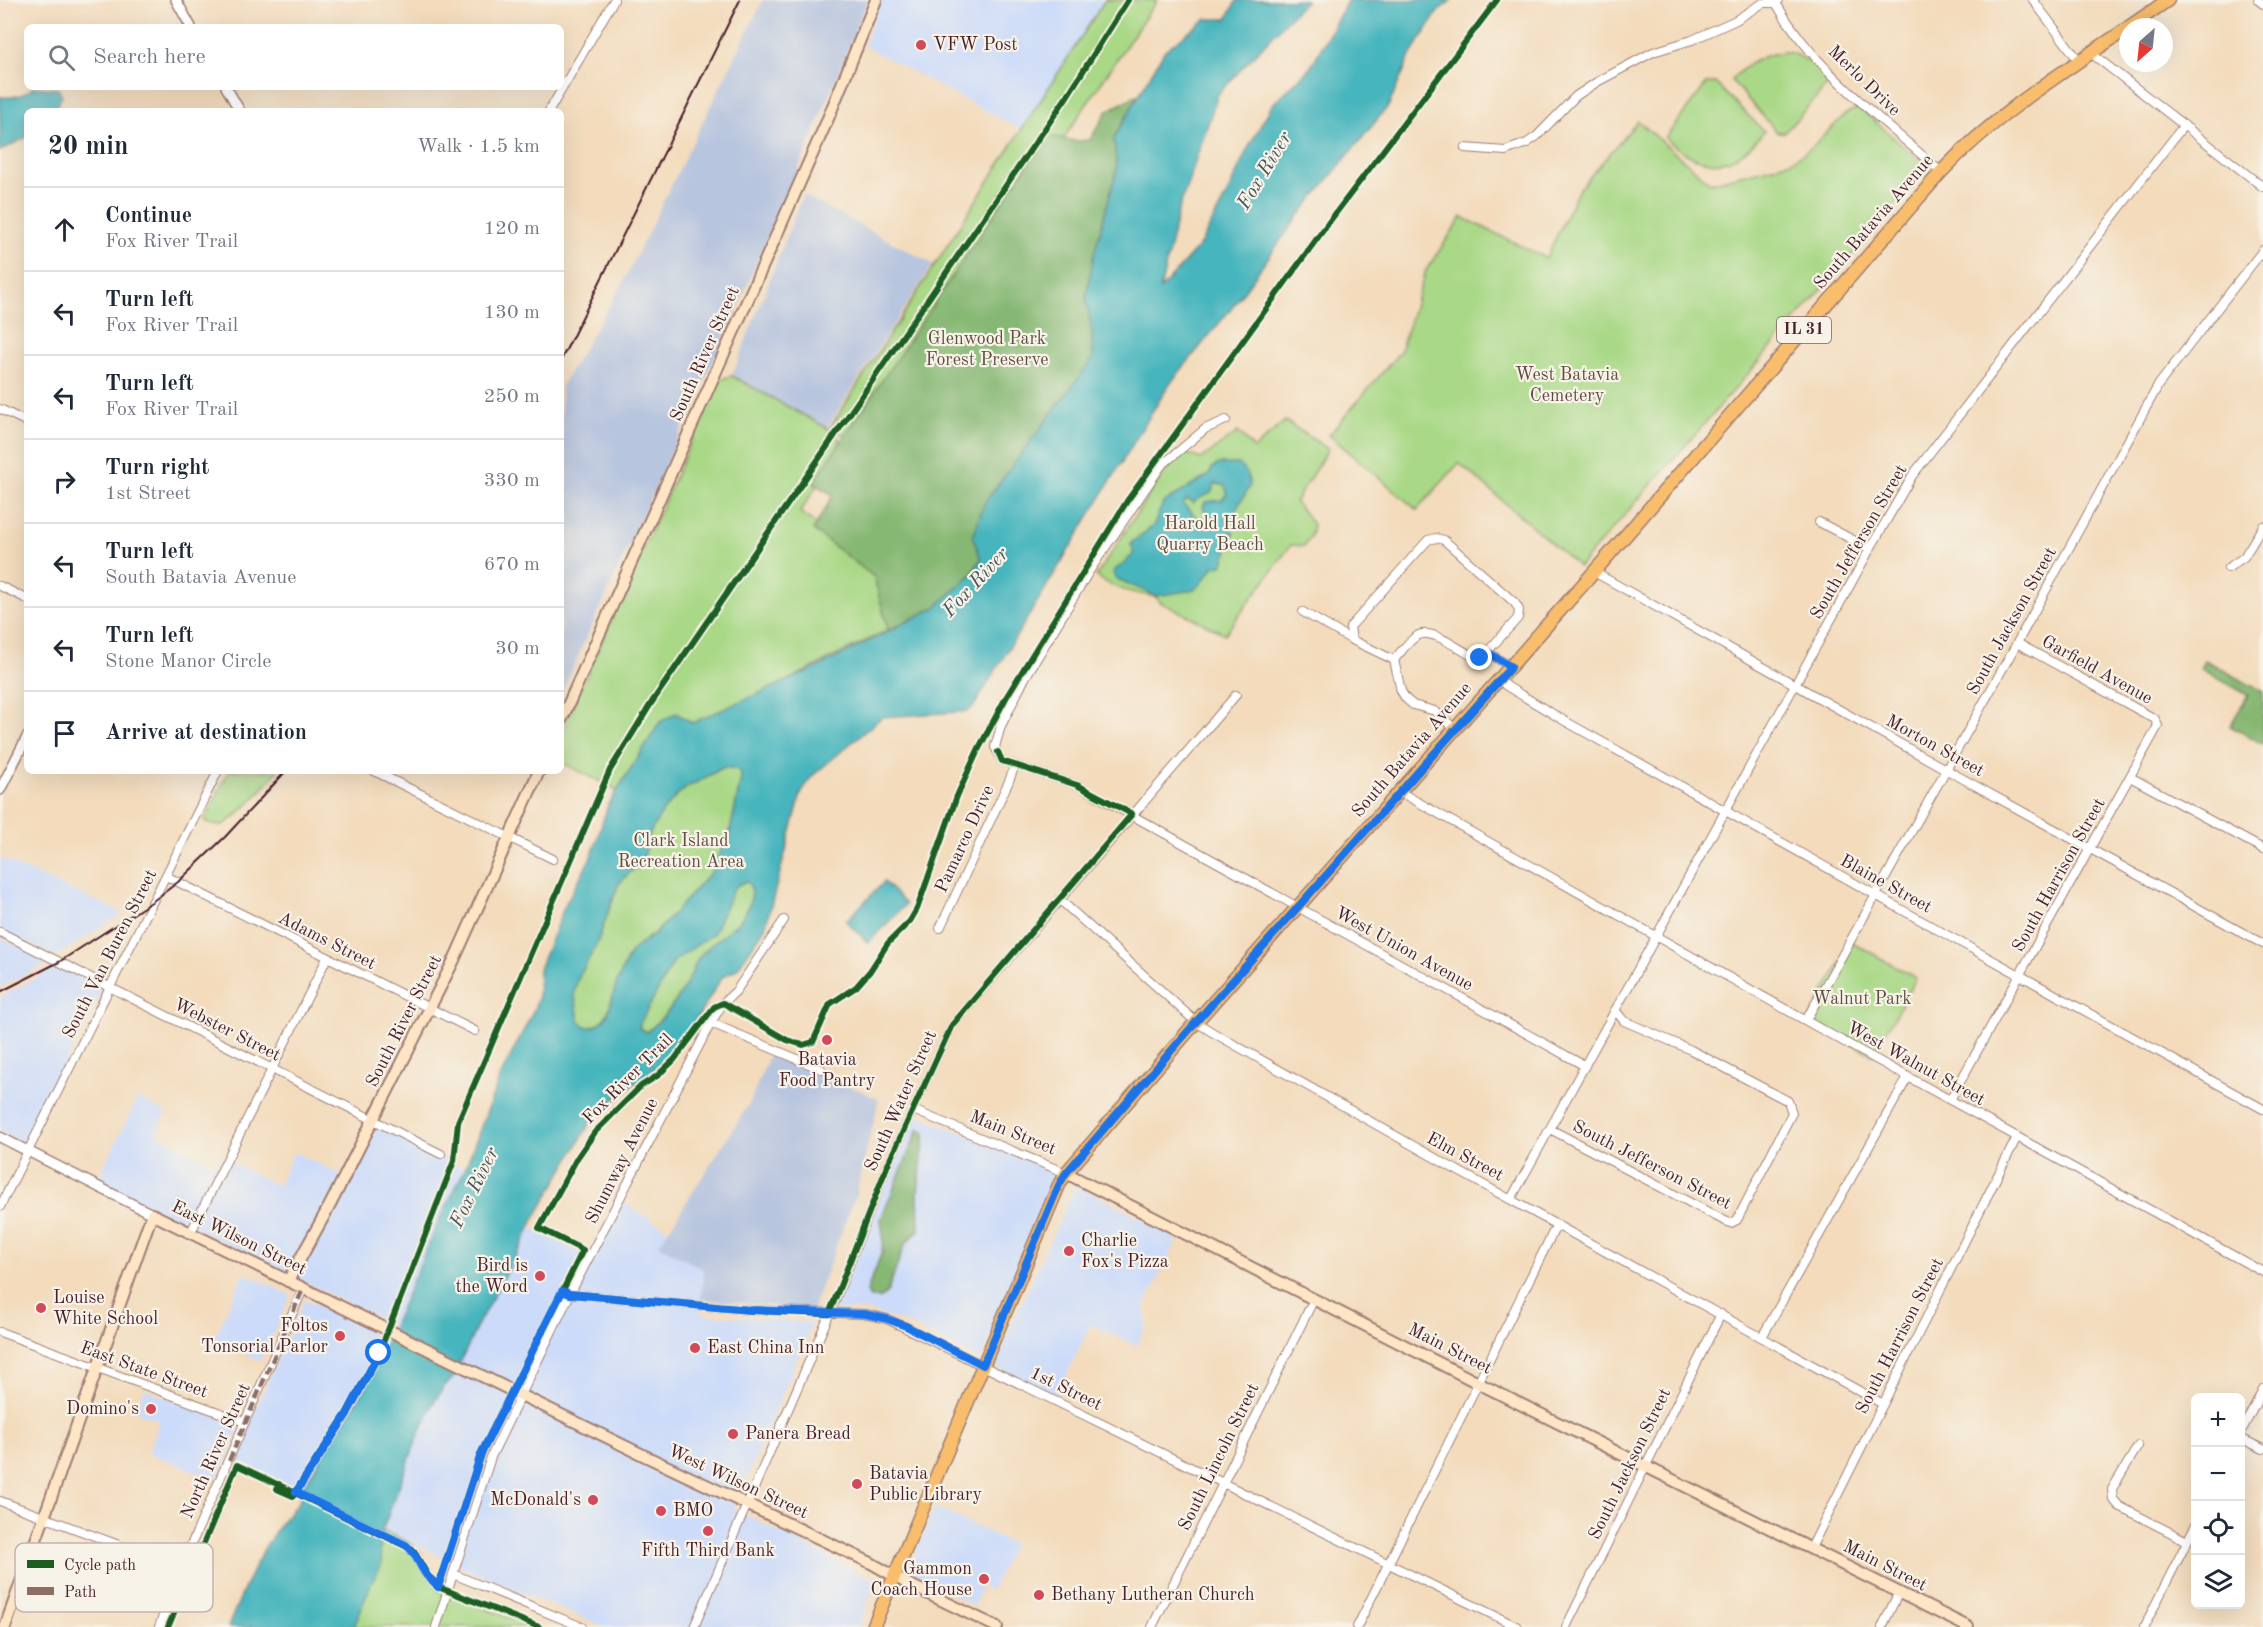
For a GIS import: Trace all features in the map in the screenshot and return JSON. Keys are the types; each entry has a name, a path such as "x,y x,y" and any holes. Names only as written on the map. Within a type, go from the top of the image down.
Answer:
{"main road":[{"name":"South River Street","path":"564,714 827,121 876,0"},
{"name":"South Batavia Avenue","path":"2141,18 2168,0"},
{"name":"South Batavia Avenue","path":"894,1576 1066,1173 1196,1022 1511,667 1941,172 1990,125 2119,33"},
{"name":"South River Street","path":"288,1281 330,1205 454,960 538,774"},
{"name":"Main Street","path":"1066,1173 1478,1383 1968,1627"},
{"name":"East Wilson Street","path":"152,1214 464,1367"},
{"path":"35,1543 152,1214"},
{"name":"West Wilson Street","path":"464,1367 997,1627"},
{"name":"IL 31","path":"873,1627 894,1576"},
{"path":"5,1627 15,1599"}],"street":[{"path":"176,0 189,24"},
{"path":"564,85 614,0"},
{"path":"2033,0 2079,61"},
{"path":"2258,0 2263,4"},
{"path":"1465,148 1505,151 1527,142 1537,136 1576,96 1597,82 1653,52 1692,40 1724,26 1763,3 1778,1"},
{"name":"Merlo Drive","path":"1778,1 1783,15 1814,54 1856,99 1941,172"},
{"path":"2091,53 2263,187"},
{"path":"228,90 238,108"},
{"path":"551,108 561,90"},
{"name":"South Jefferson Street","path":"1511,1198 1912,476 2184,125"},
{"name":"South Jackson Street","path":"1806,1020 2017,643 2158,384 2263,249"},
{"path":"0,409 24,421"},
{"path":"1015,765 1002,761 995,747 1001,726 1025,678 1090,570 1161,466 1205,429 1226,420"},
{"path":"1819,522 1870,549"},
{"path":"2228,568 2244,557 2263,525"},
{"path":"1352,640 1350,627 1428,540 1436,538 1444,540 1515,603 1519,610 1518,618 1483,657 1476,658 1436,636 1425,633 1415,636 1394,660"},
{"name":"Morton Street","path":"1594,572 1946,770 2263,944"},
{"path":"0,586 24,598"},
{"path":"1303,612 1352,640 1394,660"},
{"name":"Garfield Avenue","path":"2017,643 2156,719 2158,726"},
{"path":"1487,652 1511,667"},
{"path":"1394,660 1401,691 1406,699 1413,705 1436,711 1455,729"},
{"name":"Blaine Street","path":"1499,680 1555,715 1876,896 2263,1108"},
{"name":"South Water Street","path":"694,1627 829,1314 888,1164 952,1025 1236,695"},
{"name":"South Harrison Street","path":"1950,1100 2158,726"},
{"path":"0,790 3,776 24,742"},
{"name":"West Union Avenue","path":"1015,765 1077,785 1132,814 1585,1066"},
{"name":"Pamarco Drive","path":"940,928 1015,765"},
{"name":"South Van Buren Street","path":"0,1207 217,774"},
{"path":"380,774 553,859"},
{"path":"2130,777 2263,849"},
{"name":"West Walnut Street","path":"1400,792 1655,937 2263,1272"},
{"name":"Adams Street","path":"166,876 475,1031"},
{"name":"Elm Street","path":"1059,899 1196,1022 1451,1167 1883,1404"},
{"name":"Shumway Avenue","path":"436,1627 491,1457 570,1294 711,1023 723,1004 736,991 784,920"},
{"name":"Webster Street","path":"0,932 441,1154"},
{"path":"191,1232 327,958"},
{"name":"South Jefferson Street","path":"1550,1129 1725,1221 1731,1223 1737,1220 1792,1113 1788,1101 1691,1050 1624,1021 1615,1010"},
{"path":"711,1023 822,1069"},
{"path":"1762,1337 1908,1077"},
{"name":"Main Street","path":"913,1110 1066,1173"},
{"name":"East Wilson Street","path":"0,1137 152,1214"},
{"name":"South Harrison Street","path":"1811,1548 2017,1137"},
{"path":"1357,1627 1557,1224"},
{"name":"North River Street","path":"192,1543 303,1289"},
{"name":"1st Street","path":"570,1294 750,1310 865,1314 887,1319 1518,1627"},
{"name":"South Lincoln Street","path":"1152,1627 1314,1299"},
{"name":"South Jackson Street","path":"1566,1627 1721,1314"},
{"name":"East State Street","path":"0,1332 245,1422"},
{"path":"2245,1427 2263,1389"},
{"path":"2245,1438 2263,1449"},
{"path":"2138,1446 2112,1489 2113,1499 2119,1506 2187,1541"},
{"path":"0,1501 114,1543"},
{"path":"2144,1627 2191,1533"},
{"path":"453,1574 582,1627"},
{"path":"1882,1627 1899,1592"},
{"name":"North River Street","path":"159,1627 165,1612"}],"shaded area":[{"path":"763,0 868,0 815,130 725,336 564,686 564,381 623,283"},
{"path":"880,0 1105,0 1022,130 864,46"},
{"path":"803,195 933,264 827,428 732,376"},
{"path":"0,858 123,913 55,957 0,929"},
{"path":"0,937 50,962 0,987"},
{"path":"59,966 103,988 25,1144 0,1132 0,997"},
{"path":"771,1051 879,1099 856,1194 812,1310 701,1299 704,1270 659,1245 749,1104"},
{"path":"138,1098 166,1113 156,1134 216,1165 221,1157 278,1186 294,1152 350,1179 378,1126 465,1169 438,1223 393,1325 97,1180"},
{"path":"915,1114 1061,1173 981,1360 907,1323 865,1310 833,1310"},
{"path":"1076,1184 1178,1238 1145,1305 1147,1323 1137,1346 1091,1324 1057,1395 993,1366"},
{"path":"622,1202 668,1230 660,1245 704,1270 701,1314 812,1323 734,1509 876,1581 858,1627 605,1627 382,1531 424,1420 443,1388 453,1378 479,1322 531,1228 593,1259"},
{"path":"244,1273 291,1295 260,1361 214,1339"},
{"path":"305,1299 388,1339 366,1388 300,1491 233,1459"},
{"path":"144,1389 241,1425 217,1479 148,1453 160,1420 136,1412"},
{"path":"935,1507 1013,1544 991,1591 982,1586 974,1606 917,1577 911,1570 911,1564"}],"green space":[{"name":"Glenwood Park Forest Preserve","path":"1105,0 1157,0 989,249 981,506 830,428"},
{"path":"1787,52 1811,63 1831,81 1785,132 1777,132 1731,80 1756,60 1771,54"},
{"path":"1707,83 1715,83 1764,131 1752,145 1740,154 1716,163 1692,157 1665,138"},
{"path":"1139,94 1114,138 1117,169 1094,254 1086,298 1092,330 1093,359 1057,408 973,537 981,559 972,574 936,607 888,630 874,577 813,530 833,495 813,483 1047,135 1074,141 1090,140 1107,111"},
{"name":"West Batavia Cemetery","path":"1861,109 1928,168 1579,567 1459,463 1417,510 1329,435 1400,352 1426,270 1462,217 1546,258 1579,189 1638,121 1710,183 1793,160 1812,147 1847,113"},
{"name":"Clark Island Recreation Area","path":"732,376 827,428 838,438 839,452 800,512 864,560 887,597 888,630 717,713 692,723 676,713 660,722 617,790 564,764 564,726 717,383"},
{"name":"Harold Hall Quarry Beach","path":"1285,421 1328,449 1295,502 1313,524 1311,536 1304,546 1291,545 1225,634 1160,602 1156,597 1118,588 1096,576 1148,496 1182,452 1201,459 1238,432 1254,449"},
{"path":"2205,660 2263,692 2263,744 2230,726 2248,695 2201,669"},
{"name":"Clark Island Recreation Area","path":"724,767 737,769 741,774 741,779 730,828 717,863 688,900 630,954 606,1016 598,1024 586,1027 579,1020 574,993 577,981 597,943 618,885 636,868 645,854 648,836 663,811 678,794"},
{"path":"228,774 275,774 252,801 228,822 218,826 204,821"},
{"name":"Clark Island Recreation Area","path":"746,881 752,890 752,896 741,919 700,956 681,992 659,1021 646,1032 639,1028 674,961 692,949 717,925 733,890"},
{"name":"Walnut Park","path":"1852,942 1916,978 1873,1055 1809,1020"},
{"path":"919,1128 925,1133 918,1191 919,1230 905,1244 887,1293 881,1298 870,1298 867,1291 882,1252 881,1219"},
{"path":"382,1531 416,1548 431,1569 441,1592 534,1627 354,1627 382,1563 380,1551"}],"water":[{"name":"Fox River","path":"1237,0 1306,0 1218,94 1178,212 1160,290 1200,245 1272,105 1310,68 1348,0 1452,0 1439,10 1411,54 1389,105 1296,219 1234,305 1168,386 974,706 968,711 882,717 811,777 801,794 765,928 737,969 722,977 686,1037 649,1074 626,1089 593,1118 537,1214 479,1322 453,1378 432,1405 382,1531 380,1551 382,1563 354,1627 228,1627 267,1544 300,1501 300,1491 366,1388 438,1223 465,1169 500,1077 534,1010 538,998 539,969 566,903 592,855 608,805 660,722 676,713 692,723 816,668 936,607 972,574 981,559 973,537 985,502 1093,359 1092,330 1086,298 1094,254 1117,169 1114,138 1165,50 1206,19 1227,19","holes":["724,767 737,769 741,774 741,779 730,832 711,872 656,933 630,954 617,981 608,1013 603,1021 594,1027 586,1027 579,1020 574,993 577,981 597,943 618,885 636,868 645,854 648,836 663,811 678,794","746,881 751,888 752,896 741,919 700,956 682,992 659,1021 646,1032 639,1028 674,961 713,934 733,890"]},
{"path":"29,90 59,90 62,96 56,108 24,108 24,139 0,151 0,97 18,96"},
{"path":"1219,464 1239,464 1247,473 1250,486 1227,525 1234,534 1222,565 1214,566 1200,585 1193,590 1156,596 1115,578 1113,572 1133,555 1133,548 1130,544 1153,526 1163,503 1209,475 1212,468","holes":["1215,483 1225,486 1227,493 1222,500 1205,502 1203,507 1206,515 1203,521 1199,520 1183,504 1187,499 1194,503 1211,493"]},
{"path":"884,882 906,904 868,943 846,921"}],"railway":[{"path":"564,354 740,0"},
{"path":"0,992 59,962 153,901 178,882 225,837 283,774"}],"marked path":[{"path":"229,1461 303,1289"}],"cycle path":[{"path":"279,1484 277,1489 293,1496 347,1414 379,1353 454,1161 458,1122 610,770 652,702 1066,98 1128,0"},
{"name":"Fox River Trail","path":"539,1627 438,1587 481,1454 583,1250 539,1228 577,1158 595,1132 641,1086 657,1076 674,1060 714,1007 723,1003 787,1040 803,1045 813,1042 830,1004 856,987 870,971 888,943 910,921 917,909 957,796 978,750 1007,696 1127,501 1329,222 1497,0"},
{"path":"563,1291 570,1294 750,1310 829,1314 888,1164 952,1025 1132,814 1077,785 1002,761 998,752"},
{"path":"204,1543 237,1465 413,1550 428,1576 438,1587"},
{"path":"168,1627 174,1612"}],"place":[{"name":"VFW Post","path":"921,45"},
{"name":"Batavia Food Pantry","path":"827,1040"},
{"name":"Charlie Fox's Pizza","path":"1069,1251"},
{"name":"Bird is the Word","path":"540,1276"},
{"name":"Louise White School","path":"41,1308"},
{"name":"Foltos Tonsorial Parlor","path":"340,1336"},
{"name":"East China Inn","path":"695,1348"},
{"name":"Domino's","path":"151,1409"},
{"name":"Panera Bread","path":"733,1434"},
{"name":"Batavia Public Library","path":"857,1484"},
{"name":"McDonald's","path":"593,1500"},
{"name":"BMO","path":"661,1511"},
{"name":"Fifth Third Bank","path":"708,1531"},
{"name":"Gammon Coach House","path":"984,1579"},
{"name":"Bethany Lutheran Church","path":"1039,1595"}],"route":[{"path":"379,1353 347,1414 296,1492 406,1545 413,1550 428,1576 438,1587 481,1454 562,1291 570,1294 750,1310 865,1314 906,1326 983,1365 1066,1173 1196,1022 1511,667 1487,652 1480,658"}]}
